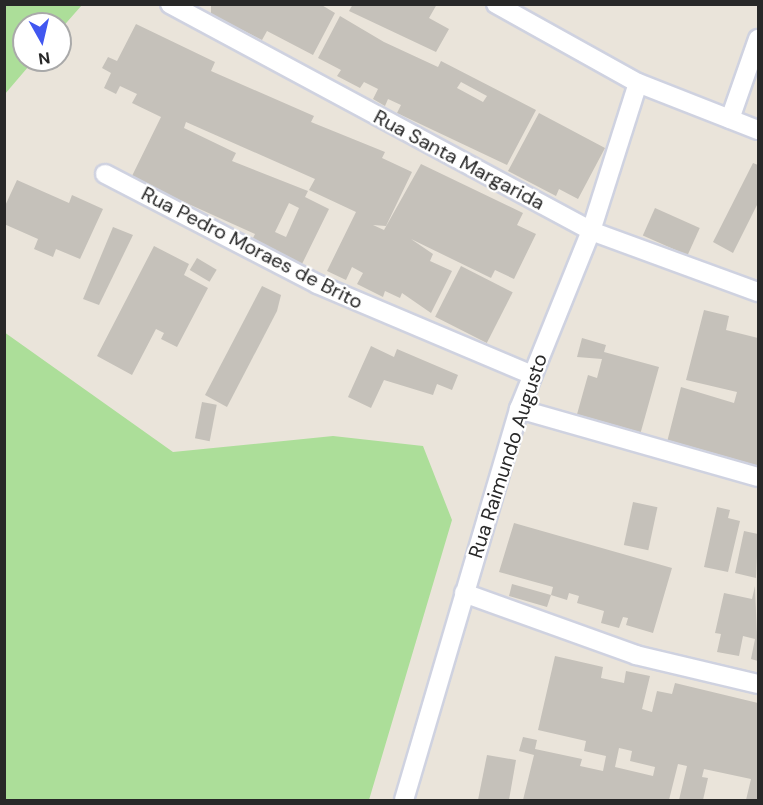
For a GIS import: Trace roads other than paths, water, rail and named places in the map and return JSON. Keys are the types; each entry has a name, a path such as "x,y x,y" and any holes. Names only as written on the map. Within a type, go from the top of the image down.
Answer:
{"street":[{"name":"Rua Santa Margarida","path":"170,4 591,231 759,292"},
{"path":"496,4 638,83 757,131"},
{"path":"730,119 759,39"},
{"name":"Rua Raimundo Augusto","path":"404,801 519,409 591,231 638,83"},
{"name":"Rua Pedro Moraes de Brito","path":"105,174 317,285 532,375"},
{"path":"519,409 759,477"},
{"path":"464,593 636,655 759,684"}]}
